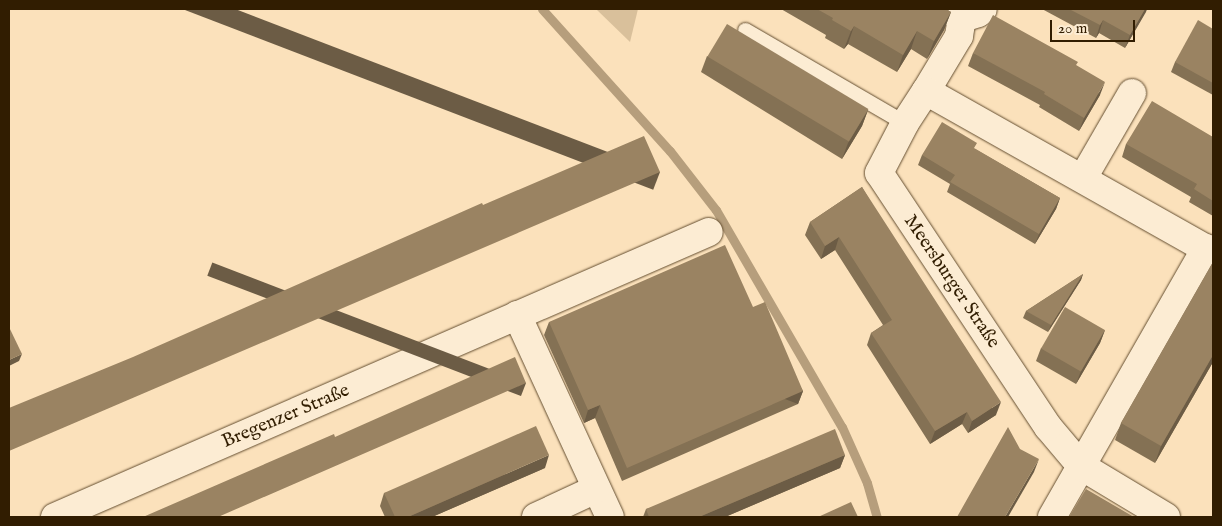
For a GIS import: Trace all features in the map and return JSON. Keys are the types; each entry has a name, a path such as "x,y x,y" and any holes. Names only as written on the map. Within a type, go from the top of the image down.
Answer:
{"street":[{"name":"Meersburger Straße","path":"964,12 958,36 905,123 878,173 1048,427 1081,466 1166,517"},
{"path":"926,91 1210,250 1052,517"},
{"path":"1083,178 1132,93"},
{"name":"Bregenzer Straße","path":"54,517 709,232"},
{"path":"516,315 554,393 610,517"},
{"path":"536,517 596,489"}],"lane":[{"path":"746,30 905,123"}],"shaded area":[{"path":"596,9 638,9 630,42"}],"building":[{"path":"817,9 946,9 951,12 934,41 917,31 903,55 854,26 851,31"},
{"path":"1069,9 1145,9 1130,35 1103,20 1100,25"},
{"path":"993,15 1078,62 1076,65 1105,82 1084,118 1044,94 1045,92 973,53"},
{"path":"1198,20 1213,29 1213,83 1175,62"},
{"path":"727,24 868,109 849,142 707,57"},
{"path":"1152,101 1213,137 1213,201 1194,189 1197,184 1126,144"},
{"path":"942,122 977,143 974,148 1060,198 1039,234 950,182 955,175 922,155"},
{"path":"644,136 660,172 9,451 9,408 133,357 482,203 483,205"},
{"path":"862,187 1001,402 972,421 967,412 935,431 871,333 892,320 839,237 825,246 810,222"},
{"path":"725,245 753,307 765,302 803,391 627,468 600,405 588,410 549,322"},
{"path":"1213,262 1213,355 1161,446 1121,423"},
{"path":"1083,274 1051,325 1026,311"},
{"path":"1065,307 1105,330 1081,372 1041,349"},
{"path":"9,327 22,354 9,360"},
{"path":"515,357 526,383 218,517 143,517 334,434 335,437"},
{"path":"536,426 549,455 408,517 395,517 384,493"},
{"path":"1008,427 1020,449 1039,459 1005,517 957,517"},
{"path":"835,429 845,455 699,517 649,517 646,509"},
{"path":"1086,489 1134,517 1069,517"},
{"path":"851,502 858,517 818,517"}],"waterway":[{"path":"542,9 670,151 716,210 842,427 867,483 877,517"}]}
